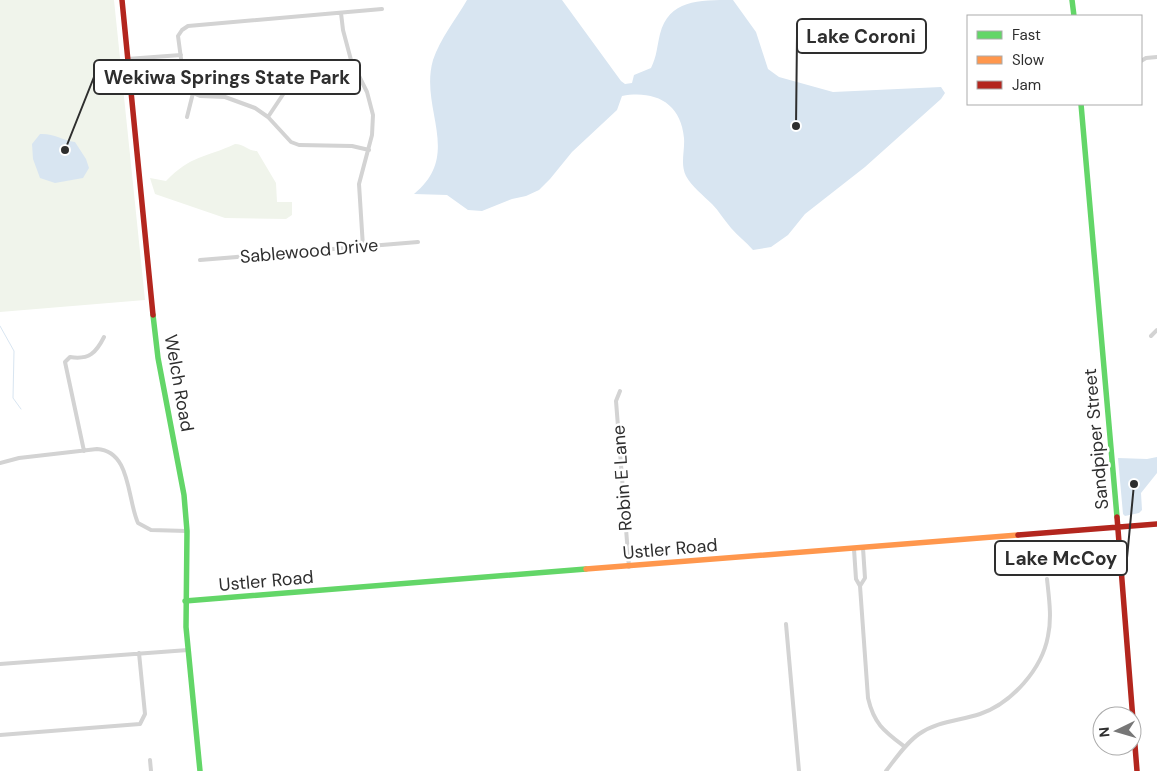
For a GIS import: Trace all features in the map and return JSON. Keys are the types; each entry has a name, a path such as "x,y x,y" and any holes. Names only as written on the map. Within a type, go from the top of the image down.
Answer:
{"street":[{"name":"Welch Road","path":"122,0 154,325 184,495 187,531 185,601 200,771"},
{"path":"1072,0 1074,15"},
{"path":"369,150 352,146 299,145 291,142 268,117 241,102 193,93 184,81 178,36 188,26 382,9"},
{"path":"341,13 343,30 351,60 361,76 371,104 373,125 369,150 359,184 363,247"},
{"path":"127,59 181,55"},
{"path":"1142,61 1146,58 1157,57"},
{"path":"268,117 286,90"},
{"path":"187,117 193,93"},
{"name":"Sandpiper Street","path":"1082,105 1137,771"},
{"name":"Sablewood Drive","path":"200,260 418,242"},
{"path":"1151,336 1157,330"},
{"path":"84,451 65,362 70,357 82,358 91,355 104,337"},
{"name":"Robin E Lane","path":"620,391 616,401 629,567"},
{"path":"0,463 19,458 104,450 119,460 139,524 151,530 187,531"},
{"name":"Ustler Road","path":"185,601 1157,524"},
{"path":"860,586 866,578 863,548"},
{"path":"854,549 856,578 860,586 868,698 872,714 877,723 905,747"},
{"path":"855,568 865,568"},
{"path":"886,771 905,747 932,726 983,713 999,704 1022,685 1044,651 1048,636 1047,579"},
{"path":"786,624 799,771"},
{"path":"0,664 188,650"},
{"path":"0,735 140,724 145,714 139,653"},
{"path":"150,760 151,771"}],"shaded area":[{"path":"0,0 114,0 145,300 0,312"},
{"path":"467,0 562,0 625,84 632,83 634,75 651,68 656,55 660,34 670,14 687,4 733,0 756,32 768,69 779,77 833,92 941,87 945,93 941,99 865,167 805,214 788,235 771,247 753,250 731,228 715,207 691,184 683,167 684,138 678,116 664,102 655,97 645,95 622,96 617,110 572,152 539,190 482,211 468,210 447,195 414,194 428,179 436,163 438,147 437,130 430,78 433,60 444,37"},
{"path":"40,134 75,142 86,159 89,168 83,178 55,183 40,178 33,159 32,144"},
{"path":"235,144 257,151 276,183 277,202 292,202 292,215 286,219 225,218 155,194 150,178 166,181 183,166"},
{"path":"1157,457 1157,473 1141,493 1142,510 1139,513 1125,516 1123,514 1118,458 1147,459"}],"waterway":[{"path":"0,326 14,351 13,398 21,409"}],"traffic: fast":[{"path":"1072,0 1074,15"},
{"path":"1081,105 1117,517"},
{"path":"153,315 158,358 184,495 187,531 186,627 200,771"},
{"path":"185,601 586,569"}],"traffic: slow":[{"path":"586,569 1018,535"}],"traffic: jam":[{"path":"122,0 153,315"},
{"path":"1117,517 1137,771"},
{"path":"1018,535 1157,524"}],"place":[{"name":"Lake Coroni","path":"796,126"},
{"name":"Wekiwa Springs State Park","path":"65,150"},
{"name":"Lake McCoy","path":"1134,484"}]}
